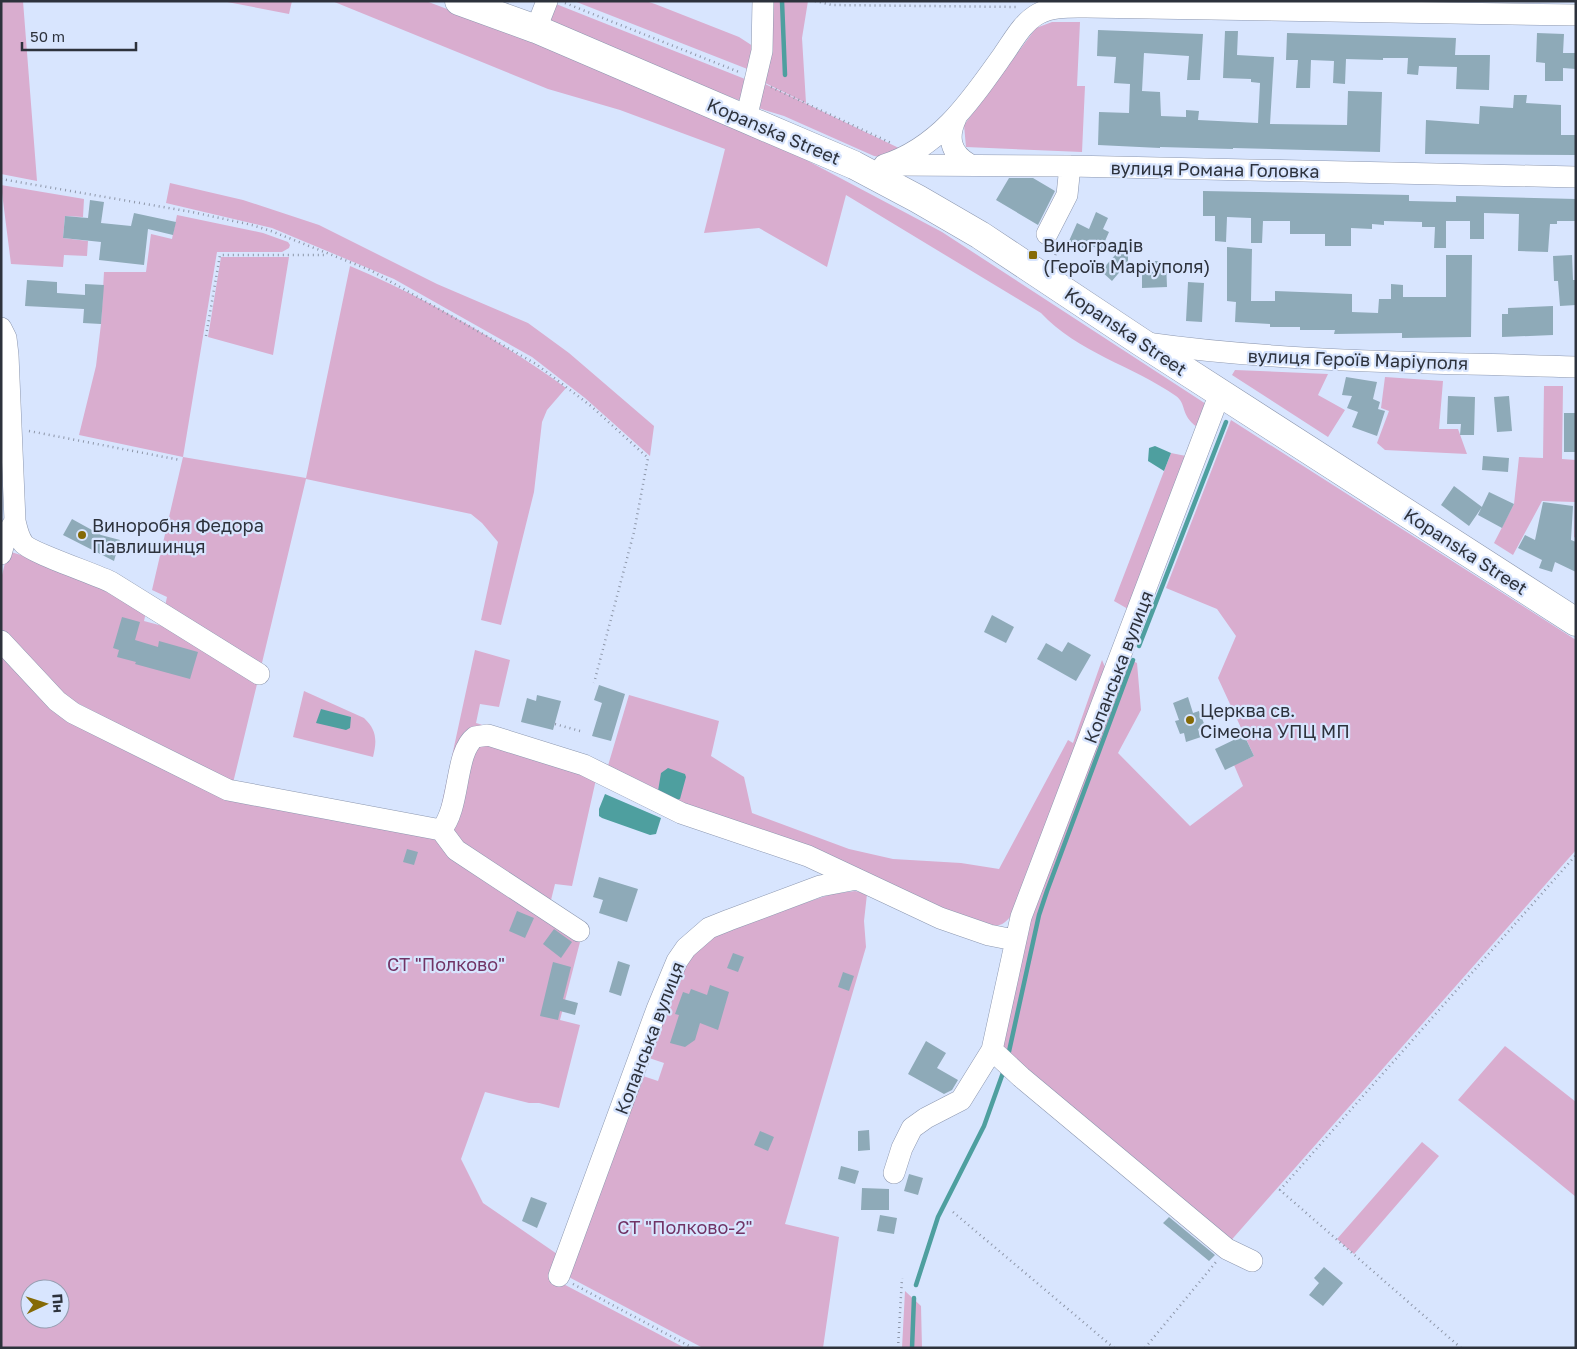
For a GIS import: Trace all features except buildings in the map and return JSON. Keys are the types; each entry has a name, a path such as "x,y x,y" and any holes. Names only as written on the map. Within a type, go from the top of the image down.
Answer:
{"highway":[{"name":"Kopanska Street","path":"459,1 536,29 854,165 946,215 1044,276 1140,342 1576,622"}],"street":[{"path":"536,29 547,1"},
{"path":"746,119 764,38 763,1"},
{"path":"884,165 912,153 943,131 956,118 1024,26 1039,13 1060,8 1576,15"},
{"path":"956,118 952,127 951,143 959,158 969,164"},
{"name":"вулиця Романа Головка","path":"854,165 969,164 1576,177"},
{"path":"1047,234 1067,195 1070,166"},
{"path":"1,328 6,338 8,355 15,521 23,544 32,551 89,571 111,582 259,674"},
{"name":"вулиця Героїв Маріуполя","path":"1140,342 1220,353 1281,358 1576,367"},
{"name":"Копанська вулиця","path":"894,1173 902,1148 912,1128 926,1118 961,1100 992,1050 1014,940 1026,900 1159,559 1220,393"},
{"path":"1,554 6,536 15,521"},
{"path":"1,641 57,701 73,713 228,790 441,830 456,850 579,931"},
{"path":"441,830 451,810 467,746 474,737 488,735 584,765 674,811 803,854 940,918 989,935 1014,940"},
{"name":"Копанська вулиця","path":"559,1276 657,1009 677,961 686,948 709,928 728,920 820,886 857,879"},
{"path":"992,1050 1021,1077 1227,1249 1252,1261"}],"path":[{"path":"562,1 756,79 912,153"},
{"path":"815,1 832,5 1008,6 1039,13"},
{"path":"1,179 192,212 271,230 394,282 521,354 571,390 646,454 648,462 634,532 594,684"},
{"path":"1044,276 1057,254 1056,245 1047,234"},
{"path":"206,336 220,255 330,255"},
{"path":"11,428 180,460"},
{"path":"555,724 580,731"},
{"path":"1461,1348 1280,1190 1576,855"},
{"path":"953,1212 1114,1348"},
{"path":"1145,1348 1227,1249"},
{"path":"559,1276 693,1348"},
{"path":"898,1348 902,1278"}],"green space":[{"path":"1,1 23,1 37,181 1,174"},
{"path":"222,1 292,1 289,14"},
{"path":"332,1 426,1 531,41 793,153 942,232 1206,404 1197,427 1188,418 1182,403 1176,396 1071,338 1055,327 1041,313 846,195 827,267 759,228 704,233 725,149 620,110 548,89"},
{"path":"574,1 646,1 655,4 739,37 759,50 755,72"},
{"path":"766,1 808,1 802,38 806,103 759,80"},
{"path":"551,2 745,79 742,99 738,100 551,25 547,12"},
{"path":"1052,22 1080,22 1077,86 1085,86 1082,152 966,147 964,125 1036,28"},
{"path":"759,81 901,149 881,157 874,156 784,116 752,106"},
{"path":"170,183 243,200 319,225 437,284 528,323 569,353 654,426 650,456 585,398 532,357 394,279 272,228 166,203"},
{"path":"1,185 84,199 83,217 65,216 63,238 88,241 87,256 64,255 63,267 11,264"},
{"path":"177,215 263,233 288,242 290,245 289,248 282,252 217,252 183,457 79,435 96,366 104,272 146,272 151,234 172,239"},
{"path":"221,257 289,257 273,355 208,337"},
{"path":"350,266 405,291 461,321 516,354 566,388 547,410 542,422 534,492 501,625 481,620 498,542 482,523 471,514 306,479 261,667 165,606 167,597 152,590 183,457 306,478"},
{"path":"1235,370 1328,374 1318,395 1345,410 1328,437 1232,375"},
{"path":"1385,377 1443,381 1439,429 1458,429 1467,454 1385,450 1377,443 1389,411 1381,408"},
{"path":"1544,386 1563,386 1562,459 1576,460 1576,538 1574,537 1575,502 1542,501 1513,555 1494,543 1514,504 1519,457 1543,458"},
{"path":"1231,420 1576,640 1576,850 1227,1245 999,1048 1022,945 1128,659 1137,663 1141,710 1118,753 1190,826 1243,786 1234,765 1254,756 1218,678 1236,636 1217,609 1166,588"},
{"path":"1171,453 1186,456 1128,609 1114,601"},
{"path":"8,551 59,567 146,612 144,621 170,628 258,680 233,783 54,691 1,629 1,579"},
{"path":"475,650 510,660 499,707 480,704 476,723 493,728 477,731 445,819 436,820 439,816"},
{"name":"СТ \"Полково\"","path":"1,653 17,669 221,793 437,833 580,942 560,1020 580,1025 559,1108 485,1092 461,1159 483,1203 560,1256 552,1278 685,1348 1,1348"},
{"path":"1102,660 1105,667 1014,911 1005,922 995,926 985,925 697,814 607,769 629,695 719,721 711,756 744,777 752,813 849,849 893,859 961,863 999,869 1068,740 1073,743"},
{"path":"304,691 364,718 374,731 375,746 373,757 293,737"},
{"path":"477,741 597,775 572,886 555,884 549,908 455,838 453,825"},
{"name":"СТ \"Полково-2\"","path":"855,891 867,894 864,921 866,947 785,1224 839,1237 823,1348 703,1348 565,1275 640,1075 658,1081 664,1063 646,1057 672,987 703,941 730,927 832,894"},
{"path":"1505,1046 1576,1102 1576,1197 1458,1100"},
{"path":"1422,1142 1439,1156 1354,1254 1337,1239"},
{"path":"905,1291 921,1306 922,1348 902,1348"}],"shaded area":[{"path":"1155,446 1171,453 1164,471 1148,461 1149,448"},
{"path":"321,709 351,717 350,728 346,730 316,723"},
{"path":"668,768 685,774 686,777 680,799 677,800 658,791 661,773"},
{"path":"605,794 661,818 656,834 650,835 599,816 599,809"}],"waterway":[{"path":"782,1 785,75"},
{"path":"1139,646 1226,422"},
{"path":"1008,1056 1039,915 1133,660"},
{"path":"916,1285 938,1217 984,1126 1004,1070"},
{"path":"912,1348 914,1298"}],"place":[{"name":"Виноградів (Героїв Маріуполя)","path":"1033,255"},
{"name":"Виноробня Федора Павлишинця","path":"82,535"},
{"name":"Церква св. Сімеона УПЦ МП","path":"1190,720"}]}
